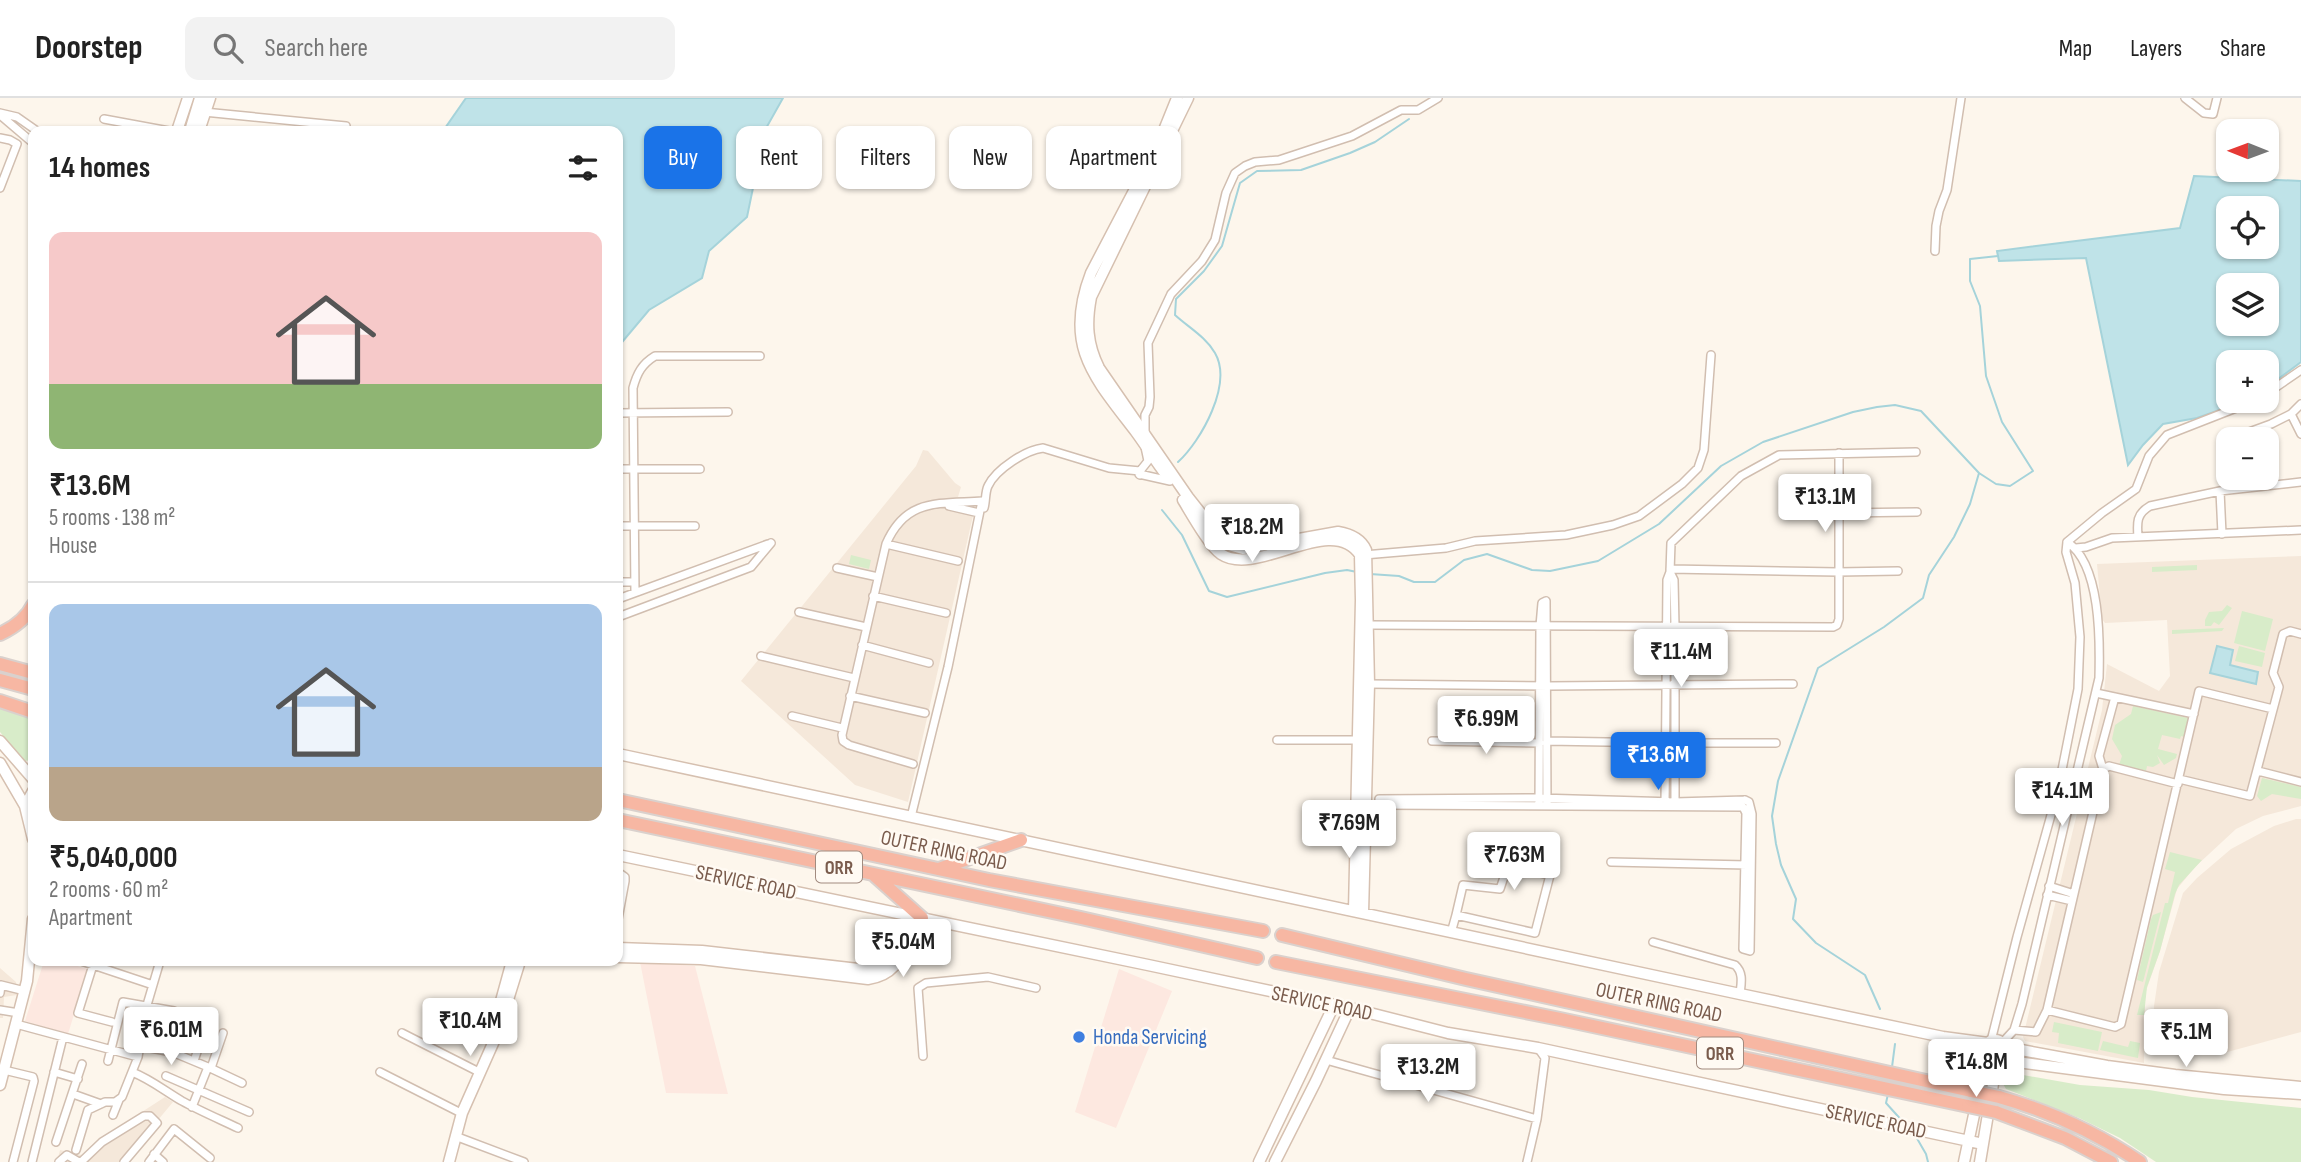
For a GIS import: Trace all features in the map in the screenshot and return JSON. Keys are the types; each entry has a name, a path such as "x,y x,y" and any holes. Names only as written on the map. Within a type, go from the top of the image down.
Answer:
{"highway":[{"path":"0,634 28,614"},
{"path":"0,664 28,672"},
{"path":"0,680 28,688"},
{"path":"0,701 28,710"},
{"name":"OUTER RING ROAD","path":"623,801 938,869 1263,931"},
{"name":"OUTER RING ROAD","path":"623,821 1257,958"},
{"path":"938,869 1021,841"},
{"path":"872,874 922,918"},
{"path":"1088,920 1092,900"},
{"name":"OUTER RING ROAD","path":"1282,935 1542,996 1999,1097 2072,1124 2140,1162"},
{"name":"OUTER RING ROAD","path":"1276,962 1560,1019 1996,1112 2064,1138 2111,1162"}],"main road":[{"path":"179,126 188,98"},
{"path":"200,98 200,126"},
{"path":"193,126 210,98"},
{"path":"1174,484 1092,372 1083,350 1080,313 1083,293 1091,273 1158,145 1177,98"},
{"path":"1188,98 1091,297 1088,338 1095,360 1218,552 1234,560 1332,540 1350,545 1364,555 1358,740 1359,912"},
{"path":"1359,912 1369,625 1364,573"},
{"path":"0,741 28,773"},
{"path":"623,755 1943,1037 1989,1042 2121,1068 2301,1087"},
{"path":"0,764 28,816"},
{"path":"25,806 28,800"},
{"name":"SERVICE ROAD","path":"623,856 1350,1008 1448,1033 1538,1048 1983,1144"},
{"path":"623,948 702,951 862,974 880,977 895,966 901,956 904,938 895,939 894,953 885,964 862,974 701,960 623,957"},
{"path":"0,1085 29,966"},
{"path":"443,1162 457,1111 493,1030 511,966"},
{"path":"449,1162 462,1113 498,1032 518,966"},
{"path":"1259,1162 1334,1005"},
{"path":"1275,1162 1350,1008"},
{"path":"1964,1162 1986,1058 1984,1052 1989,1042"},
{"path":"1980,1162 1994,1078 2006,1054 2004,1045"},
{"path":"1986,1058 1992,1062 2067,1068 2211,1087 2301,1094"},
{"path":"1292,1095 1305,1102"}],"street":[{"path":"1140,473 1148,461 1144,433 1150,397 1148,343 1171,294 1202,261 1215,240 1226,193 1236,173 1255,162 1279,160 1352,136 1401,110 1418,110 1438,98"},
{"path":"1936,251 1936,226 1947,190 1961,98"},
{"path":"2185,98 2204,113 2213,114 2217,98"},
{"path":"201,112 346,126"},
{"path":"0,114 17,117 30,126"},
{"path":"0,114 28,139"},
{"path":"104,120 139,126"},
{"path":"0,138 17,144 0,188"},
{"path":"1364,555 1446,548 1475,541 1566,535 1613,525 1639,516 1682,484 1698,468 1704,450 1711,355"},
{"path":"635,593 633,388 637,374 646,362 655,356 760,356"},
{"path":"2279,385 2301,370"},
{"path":"2259,427 2291,414 2301,404"},
{"path":"623,413 728,412"},
{"path":"1989,1042 2058,790 2078,689 2080,637 2075,583 2066,552 2067,542 2136,489 2149,456 2167,435 2223,413"},
{"path":"2291,414 2301,434"},
{"path":"913,817 952,664 984,502 988,486 997,474 1023,454 1043,448 1174,484"},
{"path":"1675,804 1671,743 1672,627 1667,580 1671,543 1741,477 1779,455 1916,452"},
{"path":"1369,625 1833,627 1839,619 1839,453"},
{"path":"623,469 700,469"},
{"path":"2138,537 2137,519 2141,511 2150,506 2220,491 2301,482"},
{"path":"2220,491 2222,534"},
{"path":"913,764 849,745 844,741 842,728 886,544 903,517 917,508 938,504 984,502"},
{"path":"913,817 948,667 979,513 984,502"},
{"path":"938,504 979,513"},
{"path":"1840,513 1917,512"},
{"path":"623,526 695,526"},
{"path":"2076,548 2112,538 2301,530"},
{"path":"2004,1045 2014,1030 2022,1004 2099,678 2100,647 2091,577 2076,548 2067,542"},
{"path":"623,597 771,543 751,567 623,615"},
{"path":"886,544 958,561"},
{"path":"837,568 878,577"},
{"path":"1670,570 1898,571"},
{"path":"623,582 635,582"},
{"path":"873,596 946,613"},
{"path":"799,612 866,627"},
{"path":"1543,802 1544,626"},
{"path":"2103,769 2109,766 2247,796 2252,793 2279,687 2273,673 2283,634 2290,631 2301,634"},
{"path":"862,645 929,663"},
{"path":"761,656 854,678"},
{"path":"1368,684 1793,684"},
{"path":"2047,1010 2115,1027 2121,1024 2199,691 2273,709"},
{"path":"2096,693 2194,714"},
{"path":"850,696 925,713"},
{"path":"2014,1030 2036,1032 2047,1010 2103,769 2099,756 2115,697"},
{"path":"792,716 842,728"},
{"path":"1277,740 1358,740"},
{"path":"1432,741 1776,743"},
{"path":"1666,804 1671,743"},
{"path":"2081,752 2099,756"},
{"path":"2258,771 2301,782"},
{"path":"1543,802 1379,805 1379,799 1666,804 1749,802 1752,814 1743,949 1750,951 1749,865"},
{"path":"1611,862 1749,865"},
{"path":"1451,933 1463,885 1500,889 1506,872 1513,867 1550,875 1535,933 1456,915"},
{"path":"2048,890 2073,897"},
{"path":"1653,942 1735,965 1740,969 1740,994"},
{"path":"93,966 78,1013 112,1022"},
{"path":"96,966 153,985"},
{"path":"113,1115 138,1057 147,1005 159,966"},
{"path":"923,1056 918,988 926,983 988,977 1036,988"},
{"path":"0,987 25,991"},
{"path":"107,1061 123,1002 174,1011"},
{"path":"0,1010 63,1037 138,1057"},
{"path":"194,1061 205,1028"},
{"path":"192,1107 223,1033"},
{"path":"402,1033 475,1070"},
{"path":"32,1162 63,1037"},
{"path":"140,1046 172,1052 242,1083"},
{"path":"1527,1162 1545,1058 1538,1048"},
{"path":"1326,1060 1536,1119"},
{"path":"56,1142 82,1063"},
{"path":"4,1070 33,1077 13,1162"},
{"path":"54,1072 78,1079"},
{"path":"132,1072 145,1077 192,1107 238,1128"},
{"path":"380,1072 457,1111"},
{"path":"166,1076 249,1112"},
{"path":"73,1094 101,1104"},
{"path":"76,1150 89,1110 119,1100"},
{"path":"59,1162 67,1155 80,1162 102,1142 144,1116 150,1116 157,1123 124,1162"},
{"path":"149,1162 174,1129 210,1157"},
{"path":"455,1136 524,1162"},
{"path":"154,1154 163,1162"}],"shaded area":[{"path":"923,450 928,451 961,487 958,497 977,498 908,802 855,785 741,681 916,466"},
{"path":"2301,556 2301,806 2263,816 2236,829 2195,867 2177,889 2145,994 2144,1063 2025,1041 2023,1037 2102,710 2107,664 2159,691 2170,676 2167,620 2105,623 2102,619 2097,564"},
{"path":"2301,819 2301,1032 2220,1054 2153,1050 2154,1006 2159,972 2183,893 2231,849 2274,826"},
{"path":"640,962 695,966 728,1094 666,1093"},
{"path":"42,966 78,966 88,969 68,1034 25,1021"},
{"path":"0,968 16,982 17,995 4,997 3,1018 0,1018"},
{"path":"1119,969 1172,991 1116,1128 1075,1112"},
{"path":"165,1097 173,1102 123,1162 57,1162 60,1150 86,1156 97,1141"}],"green space":[{"path":"851,555 871,560 869,569 849,564"},
{"path":"2197,565 2197,570 2152,572 2152,567"},
{"path":"2227,605 2232,608 2219,625 2214,622 2211,626 2205,626 2209,612 2222,611"},
{"path":"2242,611 2273,619 2265,651 2234,643"},
{"path":"2224,628 2222,631 2172,634 2172,630"},
{"path":"2239,646 2265,653 2262,667 2235,661"},
{"path":"0,704 28,715 28,761 24,761 0,732"},
{"path":"2133,706 2188,718 2184,737 2181,736 2180,739 2162,735 2158,749 2177,754 2176,758 2164,765 2157,755 2160,763 2153,767 2147,766 2146,771 2119,765 2122,756 2112,739 2115,725 2131,714"},
{"path":"2262,778 2301,787 2301,799 2272,794 2261,801 2257,796"},
{"path":"2170,852 2202,860 2179,885 2175,894 2147,987 2144,1015 2137,1015 2175,872 2165,869"},
{"path":"2161,912 2143,982 2137,980 2151,919 2153,915"},
{"path":"2054,1022 2102,1032 2098,1051 2058,1043 2059,1033 2052,1032"},
{"path":"2103,1041 2128,1047 2130,1041 2140,1043 2138,1058 2100,1050"},
{"path":"2014,1071 2080,1085 2149,1090 2301,1108 2301,1162 2156,1162 2120,1138 2079,1118 2006,1089 2002,1082 2006,1075"}],"water":[{"path":"466,98 783,98 767,126 736,126 736,189 753,189 747,217 709,251 702,278 649,310 623,341 623,126 446,126"},
{"path":"2194,176 2216,177 2216,182 2301,181 2301,362 2279,378 2279,350 2216,350 2216,411 2197,418 2163,424 2128,465 2086,258 1999,261 1997,251 2180,228"},
{"path":"2217,646 2233,650 2230,665 2258,672 2256,684 2210,673"}],"waterway":[{"path":"1178,462 1196,440 1212,411 1220,380 1220,366 1211,347 1175,315 1176,299 1204,271 1222,246 1240,183 1257,171 1301,170 1350,153 1375,142 1409,119"},
{"path":"1370,574 1399,576 1414,582 1435,582 1464,560 1487,554 1532,570 1550,571 1598,561 1659,524 1721,466 1763,442 1853,412 1877,407 1895,405 1921,411 1979,473 1996,484 2010,486 2033,471 2002,422 1986,376 1980,306 1970,281 1970,259 1998,256"},
{"path":"1880,1009 1865,975 1816,943 1793,919 1796,899 1781,865 1772,816 1778,781 1818,668 1884,627 1923,598 1929,575 1954,537 1970,504 1979,473"},
{"path":"1162,510 1182,535 1209,591 1227,597 1325,573 1347,570 1357,572"},
{"path":"1892,1067 1895,1044"},
{"path":"1888,1094 1886,1103 1904,1123"},
{"path":"1915,1135 1928,1162"}],"place":[{"name":"Honda Servicing","path":"1079,1037"}]}
